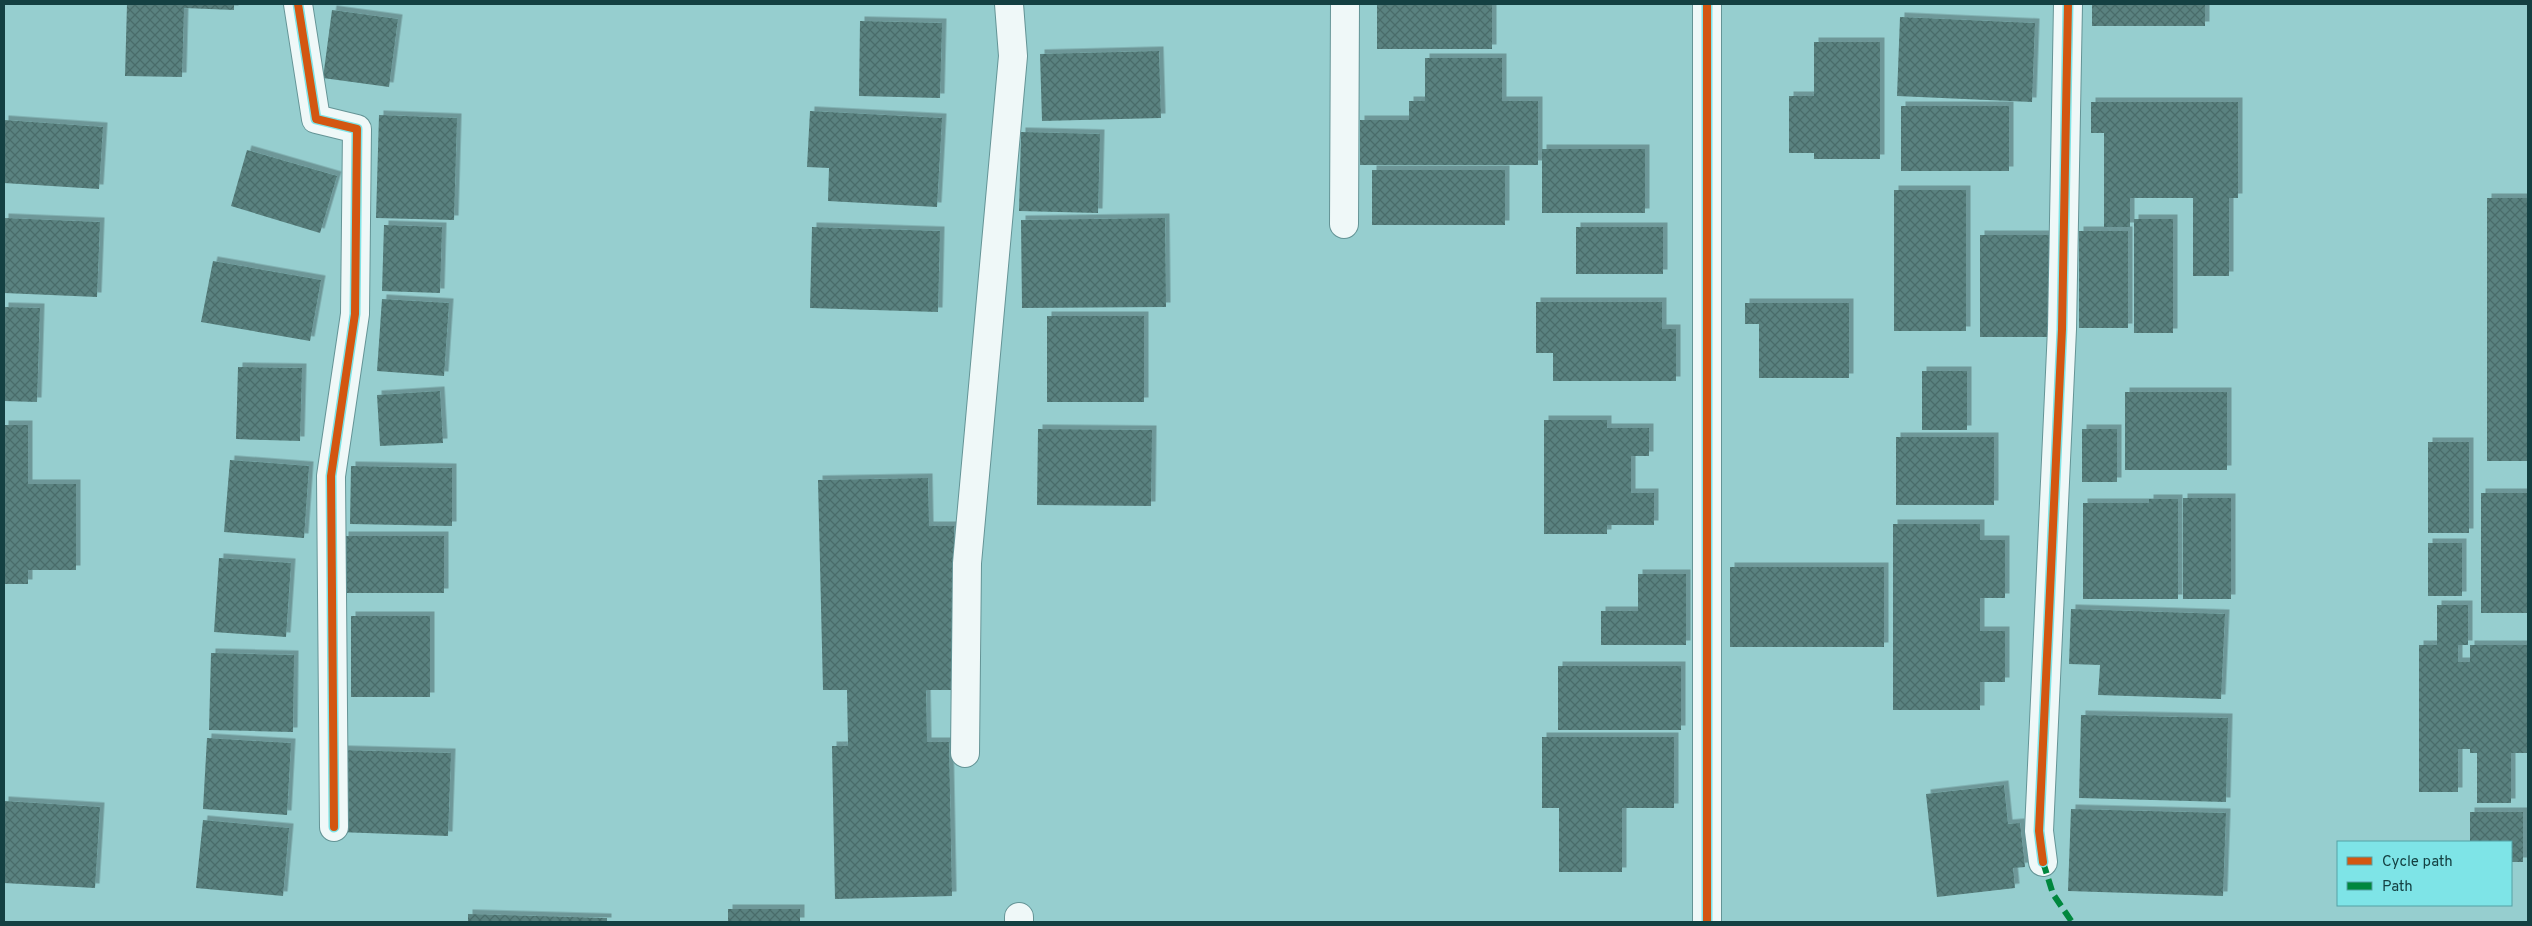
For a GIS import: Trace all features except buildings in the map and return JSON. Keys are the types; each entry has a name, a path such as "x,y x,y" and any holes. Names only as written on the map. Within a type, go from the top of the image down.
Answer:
{"street":[{"path":"298,4 316,119 357,129 355,314 331,476 334,827"},
{"path":"965,753 967,563 1013,56 1009,4"},
{"path":"1344,224 1345,4"},
{"path":"1707,4 1707,922"},
{"path":"2043,862 2039,831 2062,330 2068,4"}],"marked path":[{"path":"2043,862 2053,894 2072,922"}],"cycle path":[{"path":"298,4 316,119 357,129 355,314 331,476 334,827"},
{"path":"1707,4 1707,922"},
{"path":"2043,862 2039,831 2062,329 2068,4"}]}
